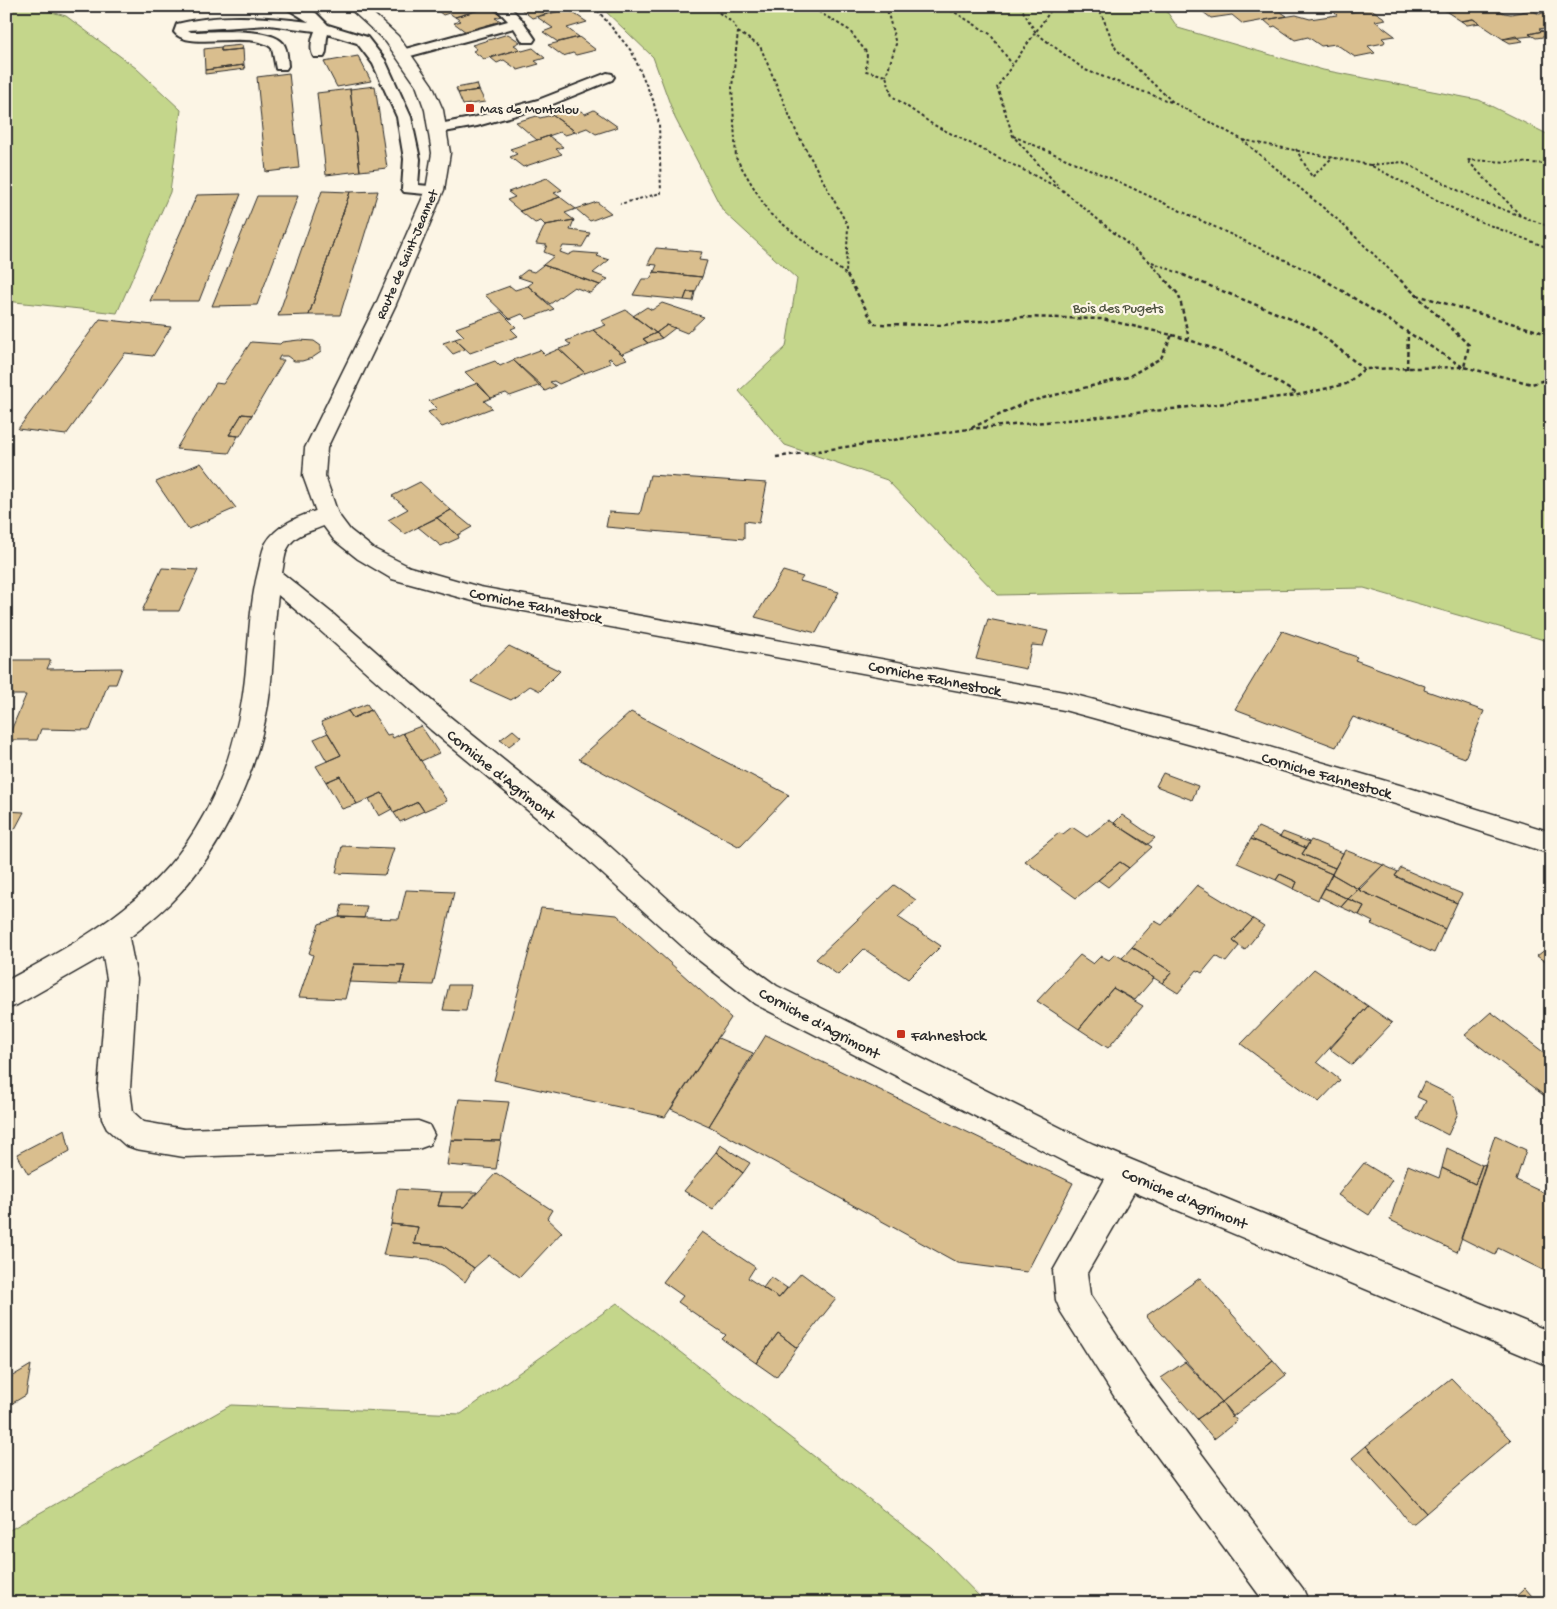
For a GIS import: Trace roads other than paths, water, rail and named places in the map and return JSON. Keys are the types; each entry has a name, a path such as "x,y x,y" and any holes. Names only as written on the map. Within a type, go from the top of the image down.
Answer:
{"street":[{"name":"Route de Saint-Jeannet","path":"327,515 314,476 316,448 386,304 435,190 442,153 439,128 424,86 392,39 355,6"},
{"path":"6,996 114,934 150,906 181,874 205,838 230,787 244,749 255,704 263,615 269,575 279,542 297,528 327,515"},
{"name":"Corniche Fahnestock","path":"327,515 342,535 366,554 402,573 472,593 1064,701 1247,750 1403,796 1551,843"},
{"name":"Corniche d'Agrimont","path":"269,575 324,620 440,723 594,849 701,946 766,995 1081,1154 1551,1350"},
{"path":"114,934 122,980 114,1089 118,1119 136,1135 184,1144 418,1135"},
{"path":"1127,1173 1070,1271 1073,1300 1134,1394 1289,1603"}],"lane":[{"path":"290,6 311,16 323,28"},
{"path":"502,6 528,39"},
{"path":"282,66 278,46 271,39 250,36 189,36 181,32 182,27 194,24 227,22 269,22 323,28 362,40 380,63 404,117 412,159 410,189 435,190"},
{"path":"403,54 517,23"},
{"path":"319,54 318,41 323,28"},
{"path":"439,128 477,121 543,103 607,77"}],"place":[{"name":"Mas de Montalou","path":"470,108"},
{"name":"Fahnestock","path":"901,1034"}],"park label":[{"name":"Bois des Pugets","path":"1118,307"}]}
